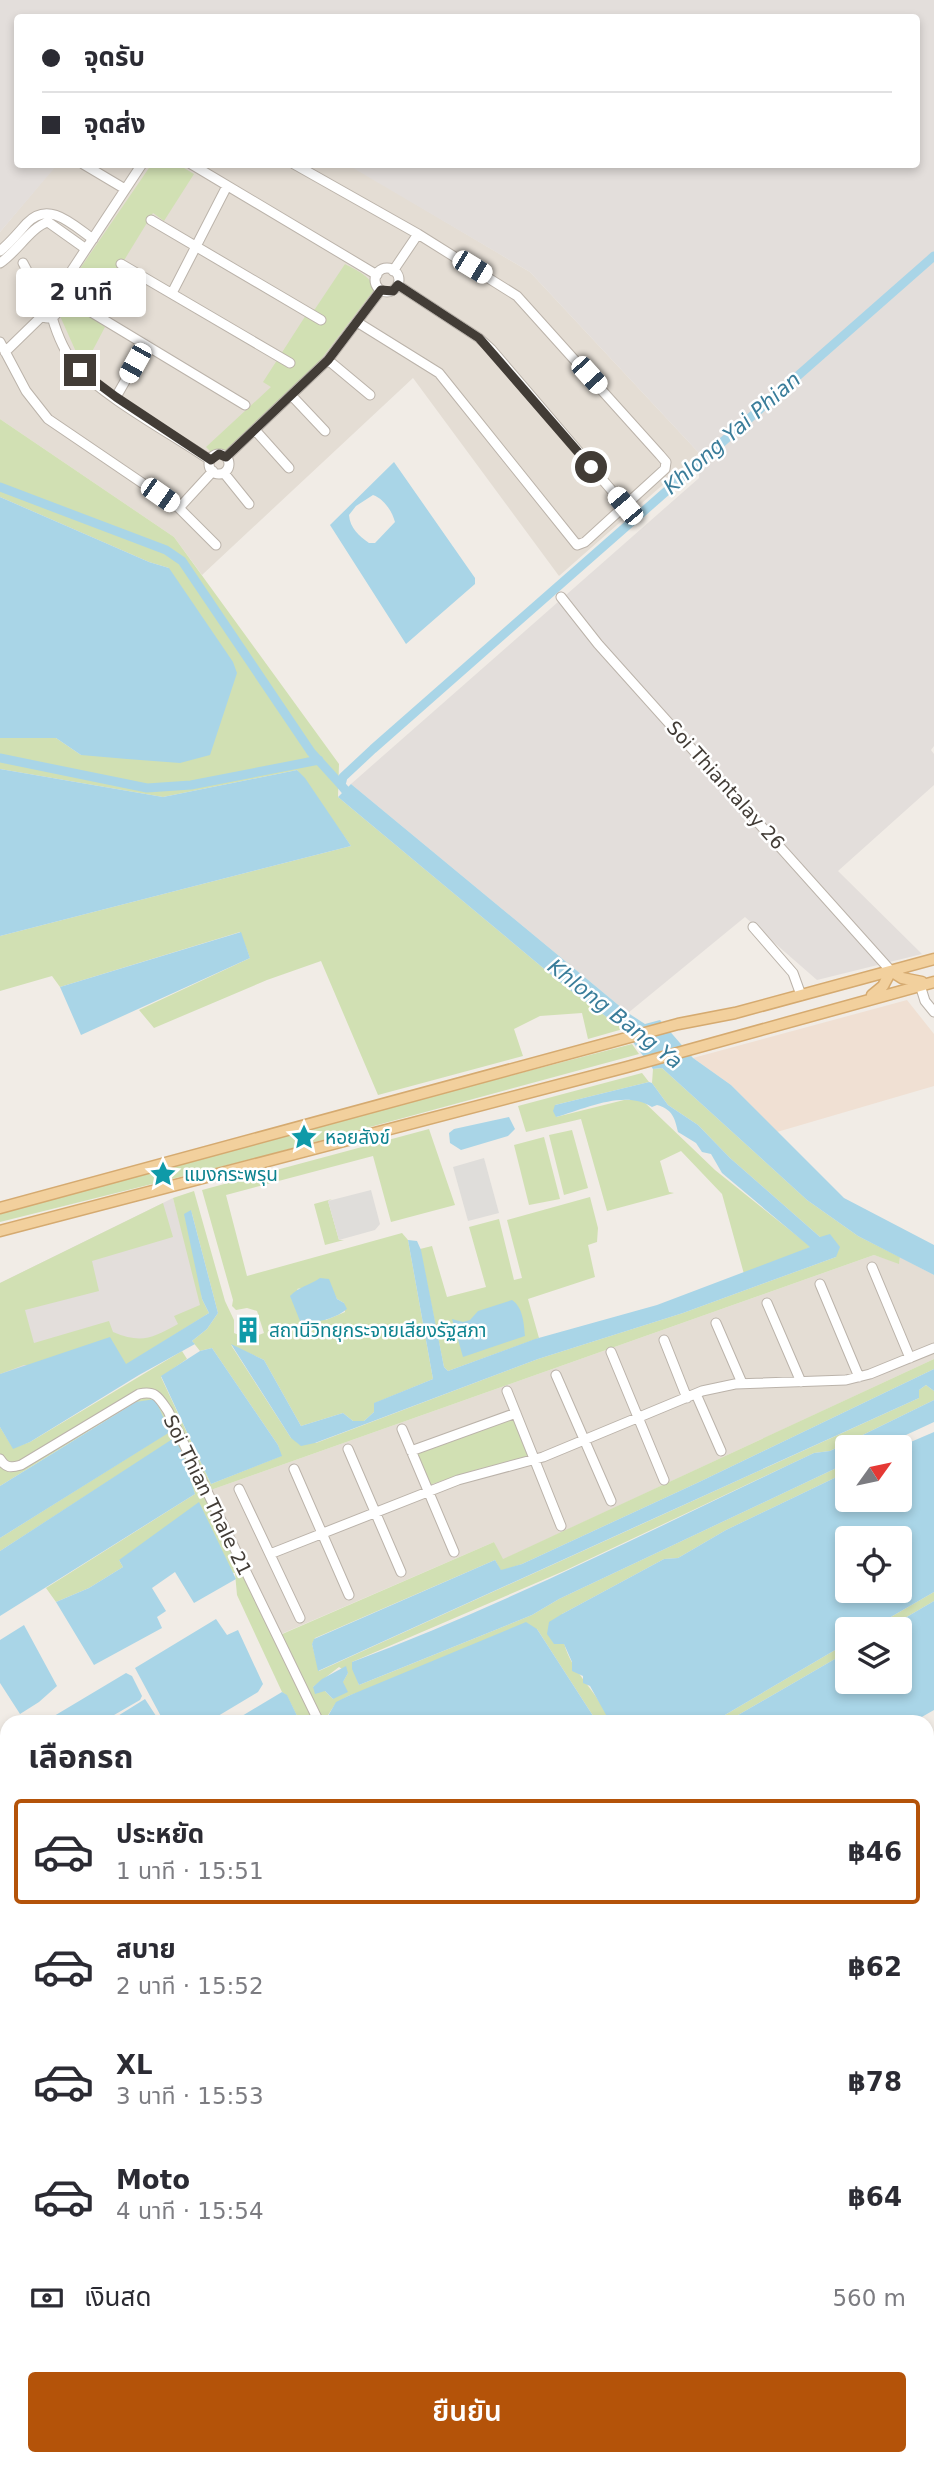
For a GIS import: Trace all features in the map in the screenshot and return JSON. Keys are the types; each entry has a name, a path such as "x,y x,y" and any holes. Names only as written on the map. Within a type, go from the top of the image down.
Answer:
{"main road":[{"path":"0,1209 678,1024 934,960"},
{"path":"891,971 902,978 927,983"},
{"path":"859,1002 878,991 891,971"},
{"path":"0,1231 627,1067 927,983"},
{"path":"0,1224 132,1196"}],"street":[{"path":"90,168 125,189"},
{"path":"53,299 139,168"},
{"path":"197,168 377,275"},
{"path":"301,168 418,234 517,296 660,455 666,463 665,469 585,542 577,545 449,383 427,365 357,322"},
{"path":"172,293 227,187"},
{"path":"0,251 31,219 57,215 93,239"},
{"path":"48,217 86,249"},
{"path":"0,264 48,217"},
{"path":"151,220 321,320"},
{"path":"393,271 418,234"},
{"path":"23,263 42,299"},
{"path":"121,264 290,362"},
{"path":"384,269 393,271 399,278 398,285 393,291 381,290 376,285 377,275 384,269"},
{"path":"398,285 479,338 491,349 625,506"},
{"path":"226,457 328,360 381,290"},
{"path":"42,299 53,299"},
{"path":"42,299 37,309 47,316 75,364 116,397 211,460 213,471"},
{"path":"5,352 58,308 53,299"},
{"path":"91,312 245,405"},
{"path":"0,342 33,402 48,419 179,508 216,545"},
{"path":"116,397 145,346"},
{"path":"328,360 370,395"},
{"path":"292,396 325,431"},
{"path":"255,430 289,468"},
{"path":"211,460 219,454 226,457 229,463 224,473"},
{"path":"179,508 213,471"},
{"path":"213,471 224,473 248,504"},
{"name":"Soi Thiantalay 26","path":"561,597 598,644 891,971"},
{"path":"753,927 793,973 801,995"},
{"path":"927,983 925,1001 934,1013"},
{"path":"872,1267 910,1358"},
{"path":"820,1284 859,1377"},
{"path":"767,1303 802,1382"},
{"path":"716,1323 742,1384"},
{"path":"664,1340 687,1398"},
{"path":"270,1554 458,1480 534,1459 696,1394 742,1384 859,1377 934,1348"},
{"path":"611,1352 664,1480"},
{"path":"556,1374 611,1501"},
{"path":"507,1391 561,1526"},
{"name":"Soi Thian Thale 21","path":"0,1459 5,1466 11,1468 21,1465 139,1394 156,1394 168,1412 316,1715"},
{"path":"696,1394 721,1451"},
{"path":"411,1451 516,1413"},
{"path":"401,1429 454,1552"},
{"path":"348,1449 401,1572"},
{"path":"294,1469 349,1595"},
{"path":"239,1489 300,1618"}],"shaded area":[{"path":"0,0 934,0 934,746 931,750 934,754 934,785 838,871 922,954 817,980 745,917 628,1013 351,784 699,478 699,453 530,272 353,168 920,168 920,14 14,14 14,168 54,168 0,232"},
{"path":"53,168 355,168 530,272 699,453 559,576 413,378 202,575 174,537 0,419 0,232"},
{"path":"907,1000 934,1034 934,1086 777,1132 731,1085 693,1058"},
{"path":"484,1158 499,1213 468,1221 453,1167"},
{"path":"371,1190 380,1224 375,1230 339,1240 328,1201"},
{"path":"173,1198 205,1316 126,1365 0,1374 0,1283"},
{"path":"874,1255 899,1263 900,1257 934,1275 934,1359 502,1560 494,1542 279,1635 208,1491"}],"green space":[{"path":"149,168 184,168 194,174 164,221 153,213 90,316 105,327 85,365 77,354 60,316 64,292"},
{"path":"345,264 371,281 374,290 319,362 226,452 212,453 206,447 271,387 263,382 306,315 315,309"},
{"path":"0,419 174,537 339,764 338,797 566,987 623,1029 588,1039 582,1013 540,1016 514,1029 523,1056 378,1095 321,961 267,980 154,1028 139,1010 250,958 240,932 60,987 52,976 0,991 0,936 351,846 297,770 163,797 0,769 0,738 56,738 81,755 169,568 149,562 0,497"},
{"path":"632,1044 639,1054 252,1159 0,1222 0,1213"},
{"path":"662,1068 807,1200 858,1236 900,1257 899,1264 874,1255 208,1491 280,1635 494,1542 503,1559 934,1359 934,1369 522,1564 501,1571 495,1560 315,1638 312,1644 319,1671 835,1436 835,1449 830,1451 814,1453 564,1571 352,1662 359,1685 532,1615 559,1599 835,1469 835,1478 726,1530 678,1558 664,1559 562,1614 563,1640 568,1654 606,1715 592,1715 537,1629 348,1696 336,1703 328,1715 296,1715 282,1692 237,1595 235,1573 119,1560 123,1567 89,1588 56,1602 46,1588 195,1494 174,1439 0,1551 0,1538 169,1432 136,1402 0,1486 0,1427 13,1448 30,1442 182,1351 187,1359 161,1377 211,1484 281,1456 278,1445 212,1348 200,1351 192,1341 207,1329 218,1313 191,1210 202,1299 209,1313 126,1365 24,1365 0,1374 0,1283 163,1203 173,1237 92,1261 99,1291 25,1310 34,1343 109,1321 113,1332 132,1338 147,1338 178,1324 174,1316 200,1305 173,1198 194,1191 225,1301 234,1320 234,1333 248,1339 264,1333 257,1311 247,1308 236,1310 232,1306 233,1300 202,1190 429,1129 455,1205 391,1222 373,1156 226,1195 247,1276 402,1233 408,1240 433,1379 375,1403 374,1412 364,1421 353,1421 343,1413 301,1426 264,1360 231,1345 291,1438 316,1443 538,1359 683,1313 836,1257 820,1237 730,1158 698,1125 668,1105 652,1083 653,1069","holes":["310,1286 331,1287 337,1299 344,1303 345,1312 326,1320 297,1289","339,1667 348,1673 333,1699 325,1691 313,1687"]},
{"path":"642,1073 649,1082 555,1105 556,1117 624,1100 642,1100 715,1170 811,1247 744,1274 722,1194 681,1151 660,1161 669,1192 674,1193 607,1211 581,1119 526,1132 518,1106"},
{"path":"572,1130 588,1188 564,1195 549,1135"},
{"path":"544,1137 560,1199 529,1205 514,1145"},
{"path":"590,1197 598,1228 597,1242 588,1245 595,1277 528,1299 539,1338 448,1371 444,1367 420,1249 432,1246 447,1297 486,1287 469,1227 499,1219 514,1280 522,1278 507,1220"},
{"path":"332,1199 328,1201 339,1240 344,1240 325,1245 314,1204"},
{"path":"926,1385 934,1391 934,1400 863,1435 838,1435 919,1398 919,1390"},
{"path":"515,1417 529,1457 478,1469 429,1485 416,1452"},
{"path":"934,1592 934,1601 907,1617 891,1617"},
{"path":"835,1650 835,1659 738,1715 725,1715"}],"water":[{"path":"394,462 475,578 475,584 406,644 330,525","holes":["373,495 387,506 395,522 375,543 369,543 356,531 349,515 356,506"]},
{"path":"0,497 149,562 169,568 233,662 237,673 210,755 180,763 127,759 81,755 56,738 0,738"},
{"path":"0,769 163,797 297,770 351,846 0,936"},
{"name":"Khlong Bang Ya","path":"351,784 628,1013 645,1024 660,1020 693,1058 731,1085 844,1198 934,1245 934,1275 858,1236 807,1200 662,1068 653,1069 623,1029 566,987 338,797"},
{"path":"241,932 250,958 81,1035 60,987"},
{"path":"649,1082 668,1105 698,1125 730,1158 820,1237 830,1234 840,1247 836,1257 683,1313 538,1359 315,1443 301,1446 291,1438 231,1344 264,1360 301,1426 343,1413 353,1421 364,1421 374,1412 374,1403 433,1379 408,1240 417,1241 421,1250 444,1367 448,1371 535,1339 657,1305 810,1247 722,1173 711,1154 702,1152 696,1143 678,1132 676,1122 666,1109 641,1102 617,1100 556,1117 553,1111 555,1105"},
{"path":"509,1117 515,1129 508,1136 461,1150 450,1143 449,1133 454,1129"},
{"path":"191,1210 218,1313 207,1329 192,1341 195,1344 30,1442 13,1449 0,1427 0,1374 110,1337 126,1364 209,1313 202,1299 184,1214"},
{"path":"320,1278 329,1279 337,1299 344,1303 347,1309 325,1320 300,1321 290,1296"},
{"path":"512,1300 521,1311 525,1336 463,1357 452,1319 463,1322 470,1320 478,1311"},
{"path":"212,1348 278,1445 282,1456 211,1484 161,1376 200,1351"},
{"path":"934,1369 934,1391 926,1385 919,1390 919,1398 318,1671 312,1644 314,1639 495,1560 501,1570 522,1564"},
{"path":"155,1399 170,1432 0,1538 0,1486 136,1402"},
{"path":"934,1400 934,1422 906,1435 863,1435"},
{"path":"934,1432 934,1592 891,1617 835,1617 835,1650 725,1715 606,1715 590,1686 583,1683 583,1676 572,1671 572,1662 564,1644 554,1644 547,1634 549,1622 664,1559 678,1558 726,1530 835,1478 835,1512 912,1512 912,1441"},
{"path":"174,1438 182,1452 195,1494 0,1616 0,1551"},
{"path":"835,1449 835,1469 559,1599 532,1615 359,1685 352,1662 527,1589 814,1453"},
{"path":"199,1502 236,1579 194,1603 175,1572 152,1588 166,1611 157,1617 162,1628 94,1665 56,1602 89,1588 123,1567 119,1560"},
{"path":"934,1601 934,1710 925,1715 738,1715 835,1659 835,1694 912,1694 912,1617 907,1617"},
{"path":"216,1619 227,1635 238,1630 263,1684 258,1692 220,1715 160,1715 135,1668"},
{"path":"526,1622 537,1629 592,1715 329,1715 336,1702"},
{"path":"24,1625 57,1686 20,1714 0,1683 0,1640"},
{"path":"346,1666 348,1673 343,1682 348,1692 333,1699 325,1691 315,1694 313,1687"},
{"path":"126,1673 132,1676 142,1696 140,1700 114,1715 56,1715"},
{"path":"282,1692 287,1695 297,1715 244,1715"},
{"path":"145,1699 155,1715 119,1715"}],"waterway":[{"name":"Khlong Yai Phian","path":"352,798 341,785 343,777 373,749 934,256"},
{"path":"0,487 166,550 182,561 311,752 341,785"},
{"path":"0,758 147,788 191,785 319,760"}],"place":[{"name":"หอยสังข์","path":"304,1137"},
{"name":"แมงกระพรุน","path":"163,1174"},
{"name":"สถานีวิทยุกระจายเสียงรัฐสภา","path":"248,1330"}],"route":[{"path":"80,370 211,460 219,454 226,457 328,360 381,290 393,291 398,285 479,338 491,349 591,467"}]}
